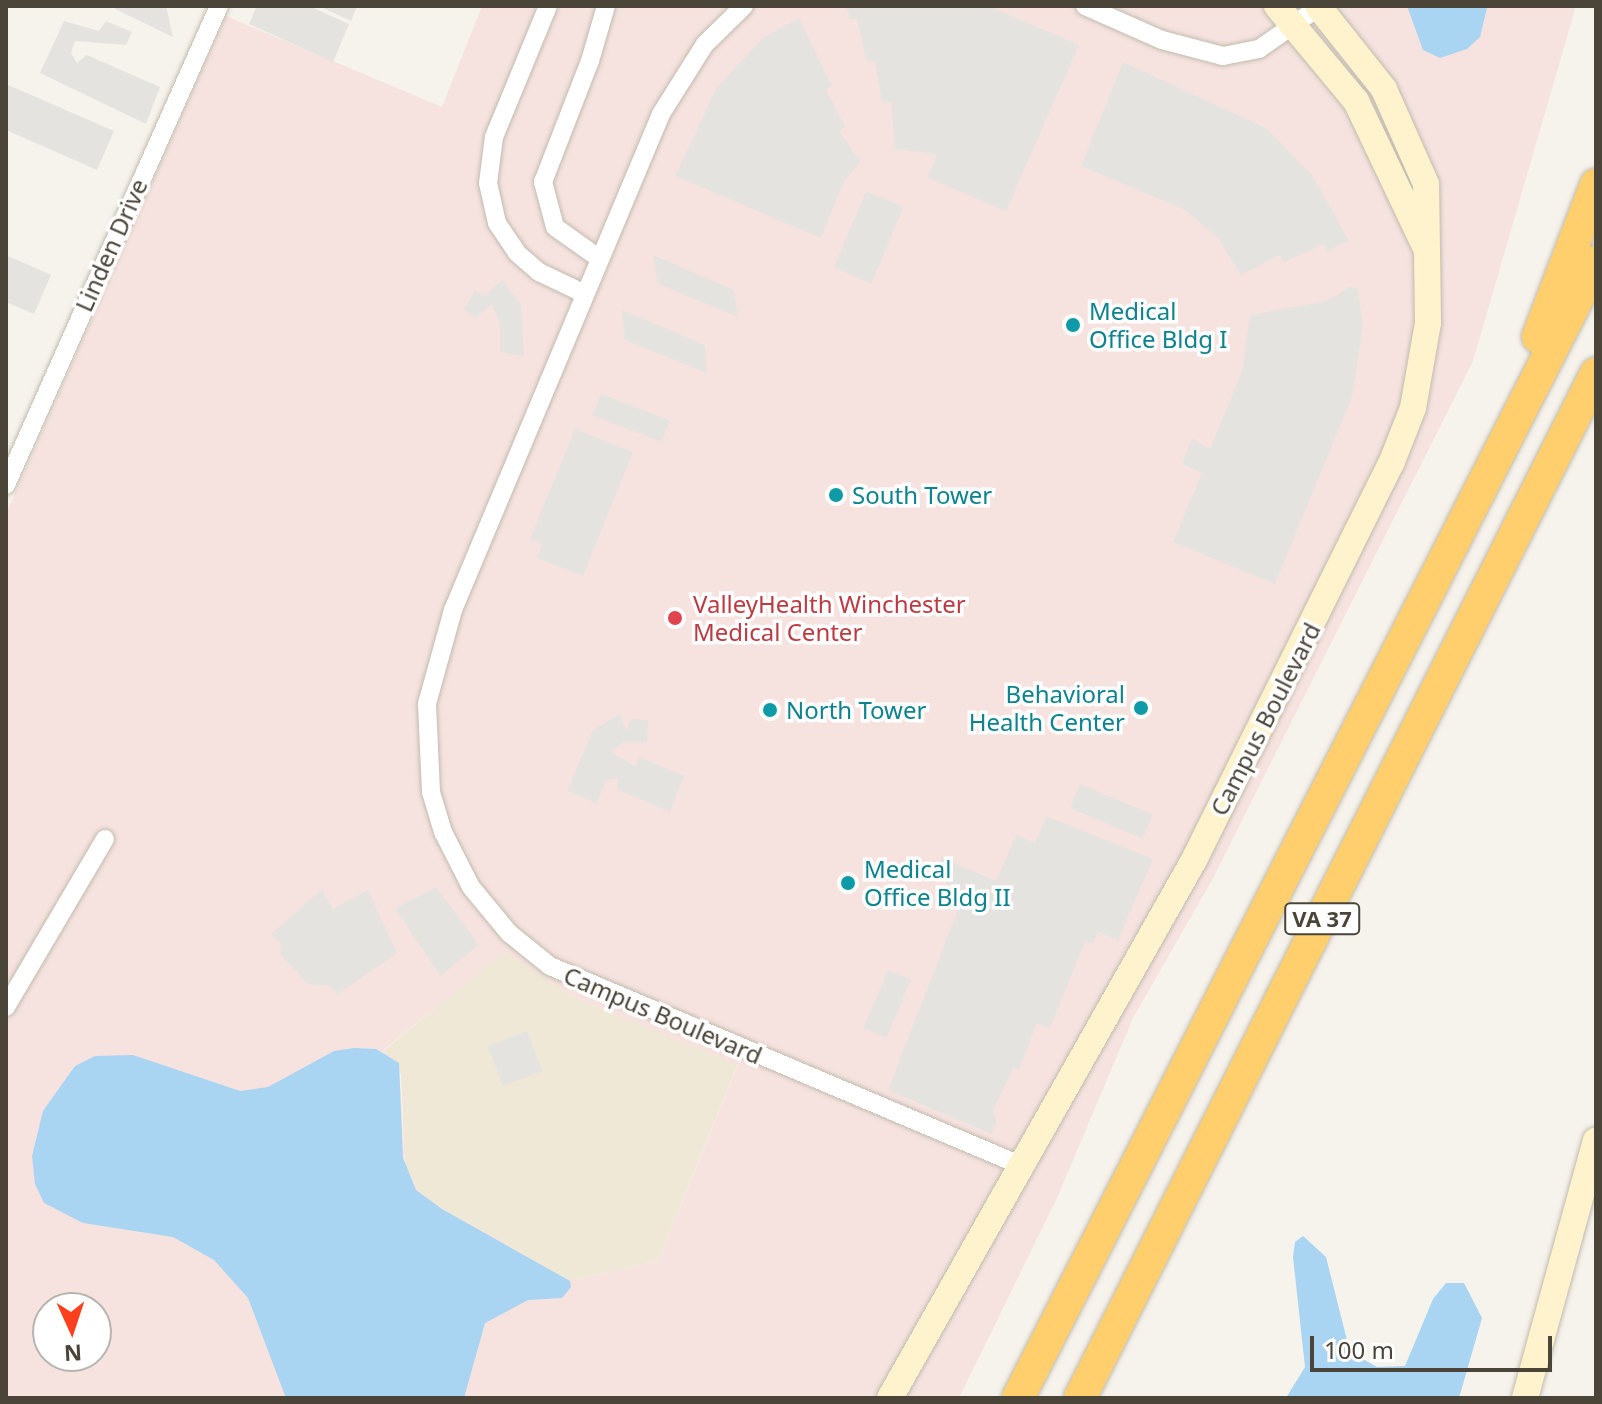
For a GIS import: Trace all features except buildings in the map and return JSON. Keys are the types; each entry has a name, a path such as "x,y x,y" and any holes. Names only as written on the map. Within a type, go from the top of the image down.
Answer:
{"highway":[{"path":"1461,521 1596,185"},
{"name":"VA 37","path":"1018,1398 1461,521 1596,262"},
{"name":"VA 37","path":"1080,1398 1596,374"},
{"path":"1565,439 1596,382"}],"street":[{"name":"Linden Drive","path":"6,485 219,6"},
{"path":"548,6 494,137 488,183 497,223 517,253 539,272 585,294"},
{"path":"600,259 555,227 543,182 590,61 606,6"},
{"name":"Campus Boulevard","path":"744,6 682,76 585,294 454,608 432,676 426,719 428,775 457,864 509,933 568,976 1020,1165"},
{"name":"Campus Boulevard","path":"890,1398 1194,860 1391,464 1424,360 1429,304 1425,246 1426,184 1402,121 1370,70 1318,7 1295,27 1259,49 1212,55 1085,6"},
{"name":"Campus Boulevard","path":"1277,6 1356,101 1425,246"},
{"path":"6,1007 105,839"},
{"path":"1525,1398 1596,1141"}],"shaded area":[{"path":"116,6 166,6 173,37 115,9"},
{"path":"257,6 309,6 349,24 333,62 249,24"},
{"path":"319,6 357,6 351,21"},
{"name":"ValleyHealth Winchester Medical Center","path":"482,6 1576,6 1473,361 1212,880 1133,1018 1057,1198 959,1398 6,1398 6,514 226,16 442,107","holes":["505,952 575,998 738,1065 658,1261 570,1281 426,1199 405,1171 399,1063 382,1051"]},
{"path":"846,6 988,6 1079,45 1006,211 928,178 937,154 895,149 891,102 882,103 875,61 867,62 857,19 850,19"},
{"path":"799,18 832,86 826,90 846,127 839,131 861,162 844,181 821,238 675,176 717,87 763,38"},
{"path":"64,21 99,31 106,21 132,32 126,45 75,41 71,53 77,63 87,55 160,87 146,124 40,73"},
{"path":"1123,62 1266,128 1312,175 1349,241 1327,251 1324,244 1284,262 1280,255 1241,275 1218,238 1185,210 1081,166"},
{"path":"6,84 114,131 97,170 6,130"},
{"path":"866,191 904,207 871,283 834,267"},
{"path":"6,255 51,275 34,314 6,302"},
{"path":"653,255 734,290 738,317 658,284"},
{"path":"502,280 521,305 524,356 500,352 500,324 492,304 475,318 464,310 475,290 484,297"},
{"path":"1349,287 1358,288 1363,326 1352,397 1275,584 1173,542 1202,473 1182,464 1192,438 1210,449 1242,371 1250,315 1327,301"},
{"path":"622,310 705,345 707,373 625,340"},
{"path":"601,394 670,421 662,442 593,415"},
{"path":"575,429 633,452 583,576 537,558 542,544 530,539"},
{"path":"620,714 626,730 631,719 648,720 647,743 624,742 611,752 635,766 639,757 684,776 670,812 618,790 618,778 607,780 596,803 567,791 593,730"},
{"path":"1080,784 1153,815 1143,839 1070,808"},
{"path":"1046,816 1153,859 1118,940 1098,932 1093,944 1085,942 1050,1028 1037,1023 1019,1070 1013,1068 993,1111 997,1121 991,1134 888,1090 965,891 932,877 941,857 996,881 1016,835 1035,843"},
{"path":"436,887 479,945 440,976 395,908"},
{"path":"322,889 333,909 368,890 397,953 338,994 328,985 308,984 281,955 280,942 271,934"},
{"path":"505,951 575,998 738,1064 658,1261 570,1281 426,1199 405,1171 401,1074 382,1052"},
{"path":"888,970 911,980 886,1038 863,1028"},
{"path":"527,1031 542,1071 503,1086 488,1046"}],"water":[{"path":"1407,6 1487,8 1480,37 1467,49 1440,58 1423,50"},
{"path":"376,1049 399,1063 403,1158 416,1190 442,1209 570,1281 571,1287 562,1298 528,1300 485,1323 464,1398 286,1398 248,1298 214,1260 173,1237 83,1223 44,1203 35,1184 32,1156 43,1111 75,1066 95,1056 133,1055 240,1091 268,1087 334,1051"},
{"path":"1303,1236 1326,1257 1350,1352 1377,1367 1405,1366 1433,1299 1446,1283 1464,1283 1482,1318 1459,1398 1286,1398 1305,1367 1293,1257 1295,1242"}],"place":[{"name":"Medical Office Bldg I","path":"1073,325"},
{"name":"South Tower","path":"836,495"},
{"name":"ValleyHealth Winchester Medical Center","path":"675,618"},
{"name":"Behavioral Health Center","path":"1141,708"},
{"name":"North Tower","path":"770,710"},
{"name":"Medical Office Bldg II","path":"848,883"}]}
